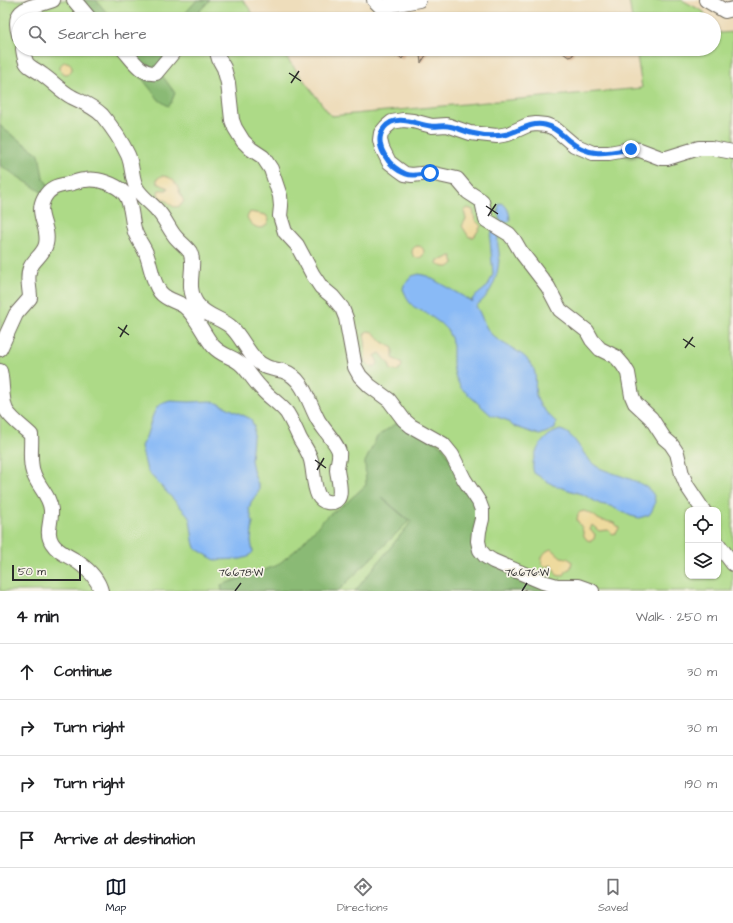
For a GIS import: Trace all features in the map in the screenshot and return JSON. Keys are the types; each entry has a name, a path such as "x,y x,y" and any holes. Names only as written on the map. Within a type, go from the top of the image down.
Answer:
{"lane":[{"path":"21,12 27,8 53,0"},
{"path":"74,0 84,12"},
{"path":"374,0 381,7 419,0"},
{"path":"706,0 729,10"},
{"path":"0,349 16,314 30,298 28,276 31,266 41,255 46,245 46,234 40,214 42,201 48,191 55,186 86,180 101,181 114,186 125,193 129,201 131,217 136,235 148,256 154,282 159,291 164,296 182,304 188,310 206,338 215,348 221,354 233,358 242,364 262,390 286,412 311,460 312,475 319,498 329,502 335,501 340,495 341,488 337,463 339,452 318,421 302,387 296,379 286,373 262,366 255,360 231,327 201,310 192,293 190,281 192,261 190,253 175,236 160,212 135,187 128,155 109,125 99,112 86,103 66,93 28,66 25,56"},
{"path":"129,56 138,67 150,74 156,73 170,56"},
{"path":"218,56 224,68 228,83 232,120 235,128 243,141 251,149 263,156 270,169 280,196 280,216 286,232 297,245 321,287 333,297 342,308 346,318 355,367 360,376 370,386 389,400 404,420 411,426 444,444 452,455 482,510 478,541 480,550 493,562 543,582 557,586 578,586 592,591"},
{"path":"701,507 687,486 682,474 677,453 672,444 664,438 651,418 635,403 632,396 628,373 623,365 616,357 600,349 592,340 587,331 560,310 548,287 509,234 486,220 482,201 468,192 457,179 430,173 412,176 405,174 389,162 383,152 380,140 381,133 386,126 392,122 403,120 432,126 447,125 470,133 497,136 508,134 536,124 554,128 574,145 593,153 610,153 631,149 640,150 661,158 667,158 699,148 711,148 733,152"},
{"path":"0,372 3,400 6,409 31,435 32,472 51,503 52,513 48,533 51,542 56,548 79,563 92,574 99,584 101,591"},
{"path":"721,548 733,564"}],"green space":[{"path":"0,0 243,0 252,12 12,12 12,56 285,56 331,116 642,88 637,56 721,56 721,33 733,32 733,591 0,591"},
{"path":"80,0 96,0 106,12 89,12"},
{"path":"197,0 210,0 199,12 186,12"},
{"path":"629,0 682,0 704,12 631,12"},
{"path":"124,56 165,56 158,70 175,93 171,103 168,106 159,100"},
{"path":"0,125 39,154 43,177 49,187 43,193 0,165"},
{"path":"396,423 405,424 443,447 479,509 478,548 564,591 355,591 411,522 381,497 409,521 338,591 222,591 221,585 276,566 297,549 326,517 346,503 366,485 365,462 377,437"}],"sand":[{"path":"64,62 68,62 72,68 68,74 64,74 60,70 60,66"},
{"path":"161,176 171,178 176,184 184,201 180,206 174,207 159,197 159,190 167,190 168,188 157,183 157,179"},
{"path":"468,208 473,210 475,220 481,226 474,237 469,237 462,226 466,219 464,211"},
{"path":"250,212 266,215 269,220 267,224 264,227 258,228 251,224 247,217"},
{"path":"418,246 422,248 424,252 422,256 418,258 414,256 412,252 414,248"},
{"path":"452,256 454,263 452,265 444,267 437,263 438,260 445,259"},
{"path":"367,331 373,332 382,342 393,348 393,358 402,364 401,369 396,371 391,370 389,364 380,353 375,356 378,363 375,367 371,367 366,362 364,335"},
{"path":"584,511 592,514 598,519 614,523 619,528 617,532 613,534 608,530 599,531 592,525 590,530 595,534 594,539 591,541 587,540 577,520 578,514"},
{"path":"552,549 561,557 572,561 571,568 567,570 564,575 557,575 552,565 546,567 542,564 544,554"}],"water":[{"path":"502,203 510,216 510,221 505,223 500,220 498,212 499,204"},
{"path":"493,227 500,231 498,239 499,255 497,273 490,291 476,306 492,335 528,360 534,369 537,399 544,410 556,422 555,429 540,435 513,426 506,420 491,415 461,388 453,367 453,346 447,330 426,313 414,307 409,302 403,289 404,285 412,276 419,274 427,276 473,302 472,299 488,286 493,274 490,240"},
{"path":"170,401 211,401 251,419 254,427 251,460 259,491 251,502 249,509 253,522 251,541 253,552 248,557 241,559 215,560 195,548 190,520 187,514 147,471 141,446 146,437 157,407"},
{"path":"560,430 566,432 575,440 591,462 596,466 648,488 654,495 655,504 649,515 639,518 631,516 610,506 600,504 584,495 553,485 534,473 533,464 535,454 540,445 549,435"}],"building":[{"path":"420,56 426,56 421,63"}],"route":[{"path":"430,173 412,176 405,174 389,162 385,156 380,140 381,133 386,126 392,122 403,120 413,121 423,125 447,125 470,133 497,136 508,134 536,124 554,128 574,145 593,153 602,154 631,149"}]}
